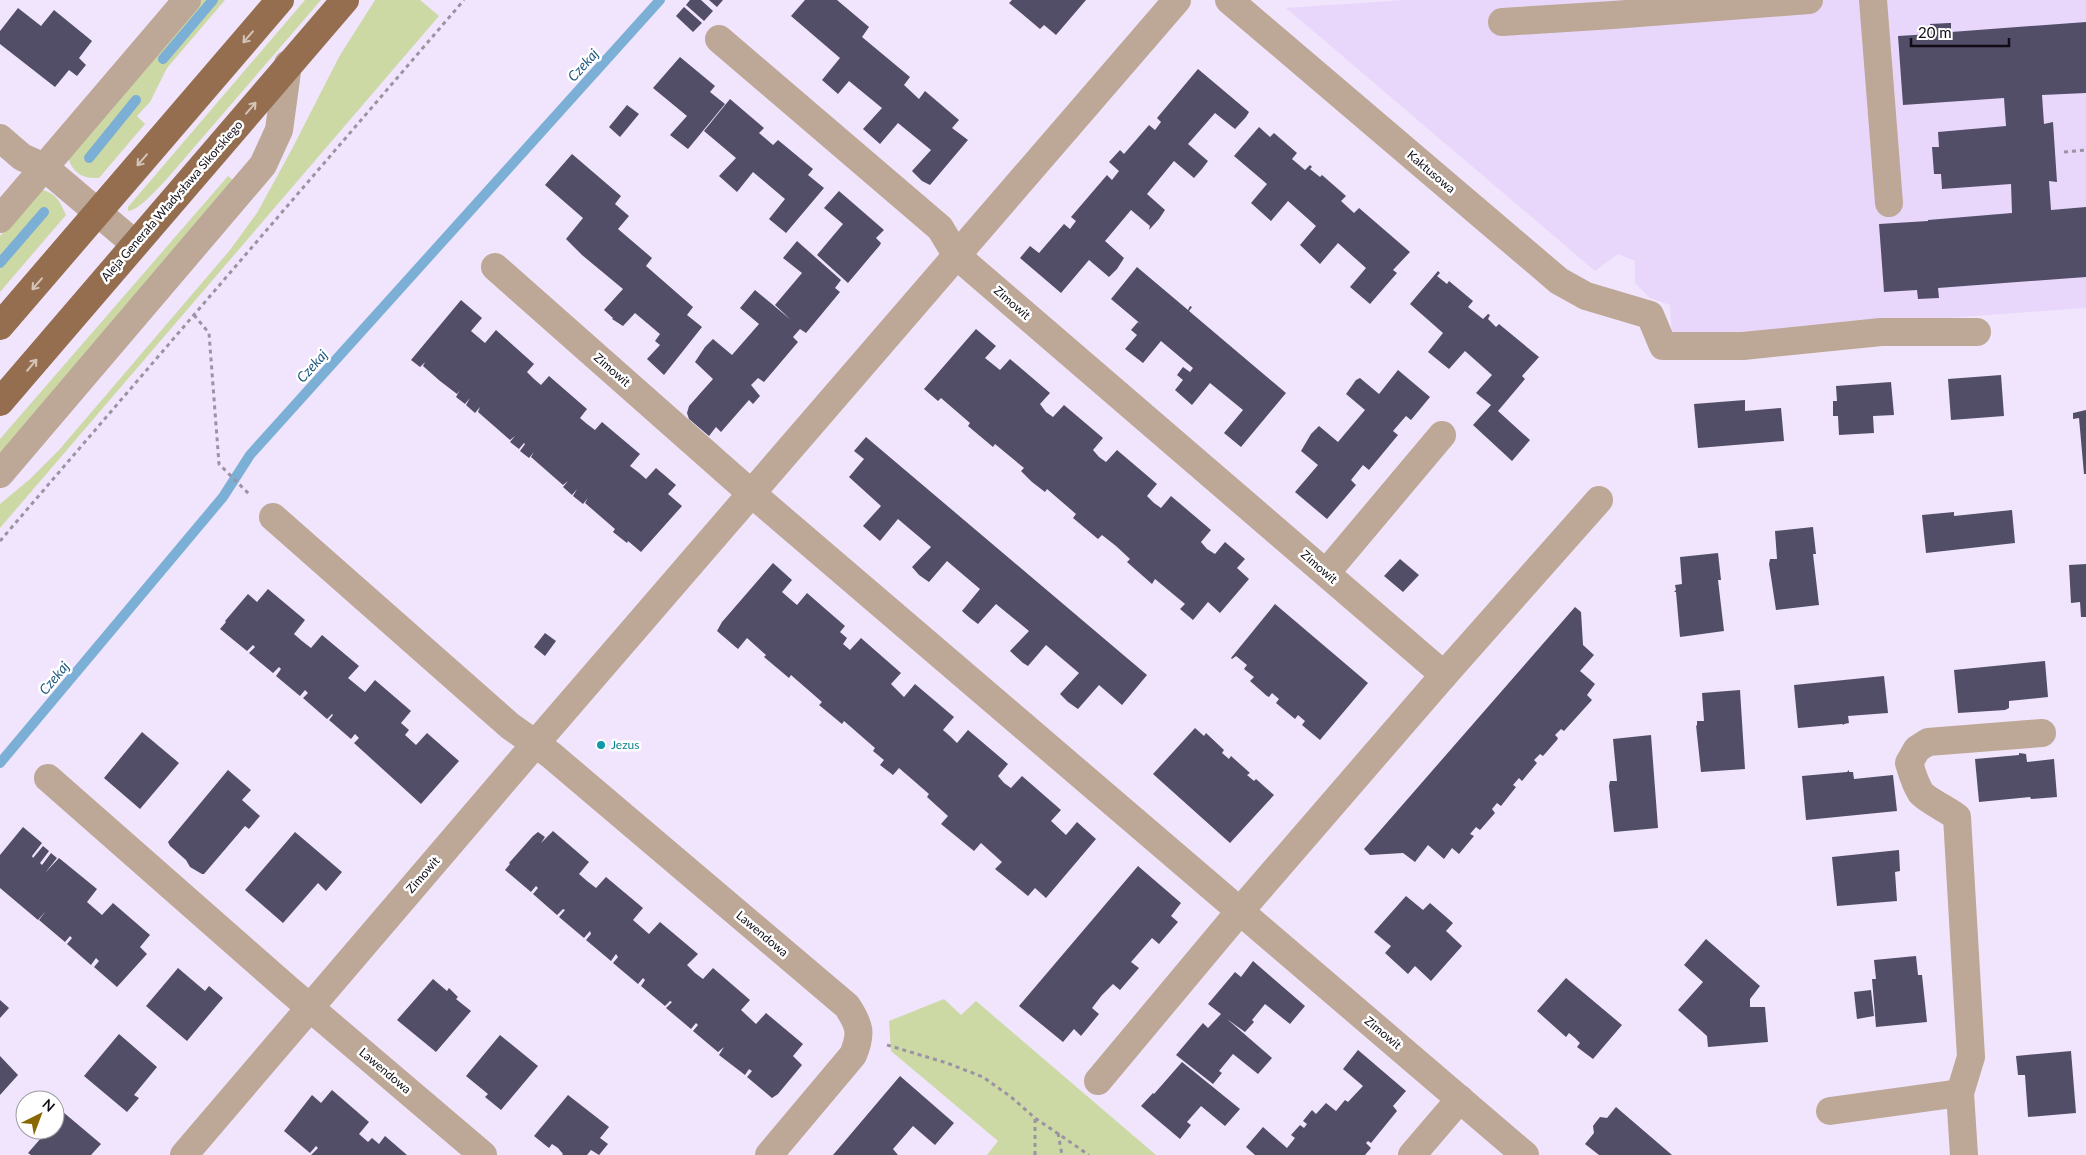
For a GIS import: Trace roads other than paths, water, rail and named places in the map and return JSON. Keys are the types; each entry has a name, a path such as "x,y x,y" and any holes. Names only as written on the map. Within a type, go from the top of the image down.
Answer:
{"main road":[{"path":"0,326 280,0"},
{"name":"Aleja Generała Władysława Sikorskiego","path":"0,402 344,0"}],"street":[{"path":"0,219 187,0"},
{"name":"Zimowit","path":"184,1155 536,743 1177,0"},
{"name":"Kaktusowa","path":"1229,0 1558,281 1586,296 1650,315 1663,346 1742,346 1881,332 1977,332"},
{"path":"1502,22 1612,8 1809,0"},
{"path":"1872,0 1889,203"},
{"name":"Zimowit","path":"718,39 940,228 957,256 1444,675"},
{"path":"0,474 263,165 279,130 288,64"},
{"path":"0,138 22,156 44,167 135,244"},
{"name":"Zimowit","path":"495,267 751,493 1525,1155"},
{"path":"1326,573 1442,435"},
{"path":"1098,1081 1240,911 1444,675 1599,500"},
{"path":"273,517 510,726 536,743"},
{"path":"1964,1155 1960,1093 1970,1057 1957,817 1922,794 1915,782 1909,764 1917,749 1928,742 2042,733"},
{"name":"Lawendowa","path":"536,743 847,1006 858,1023 860,1039 853,1055 769,1155"},
{"path":"48,778 310,1007"},
{"name":"Lawendowa","path":"310,1007 483,1155"},
{"path":"1830,1111 1960,1093"},
{"path":"1412,1155 1460,1099"}],"waterway":[{"path":"163,59 213,0"},
{"name":"Czekaj","path":"0,763 223,497 250,455 660,0"},
{"path":"89,158 136,100"},
{"path":"0,263 44,212"}],"place":[{"name":"Jezus","path":"601,745"}]}
